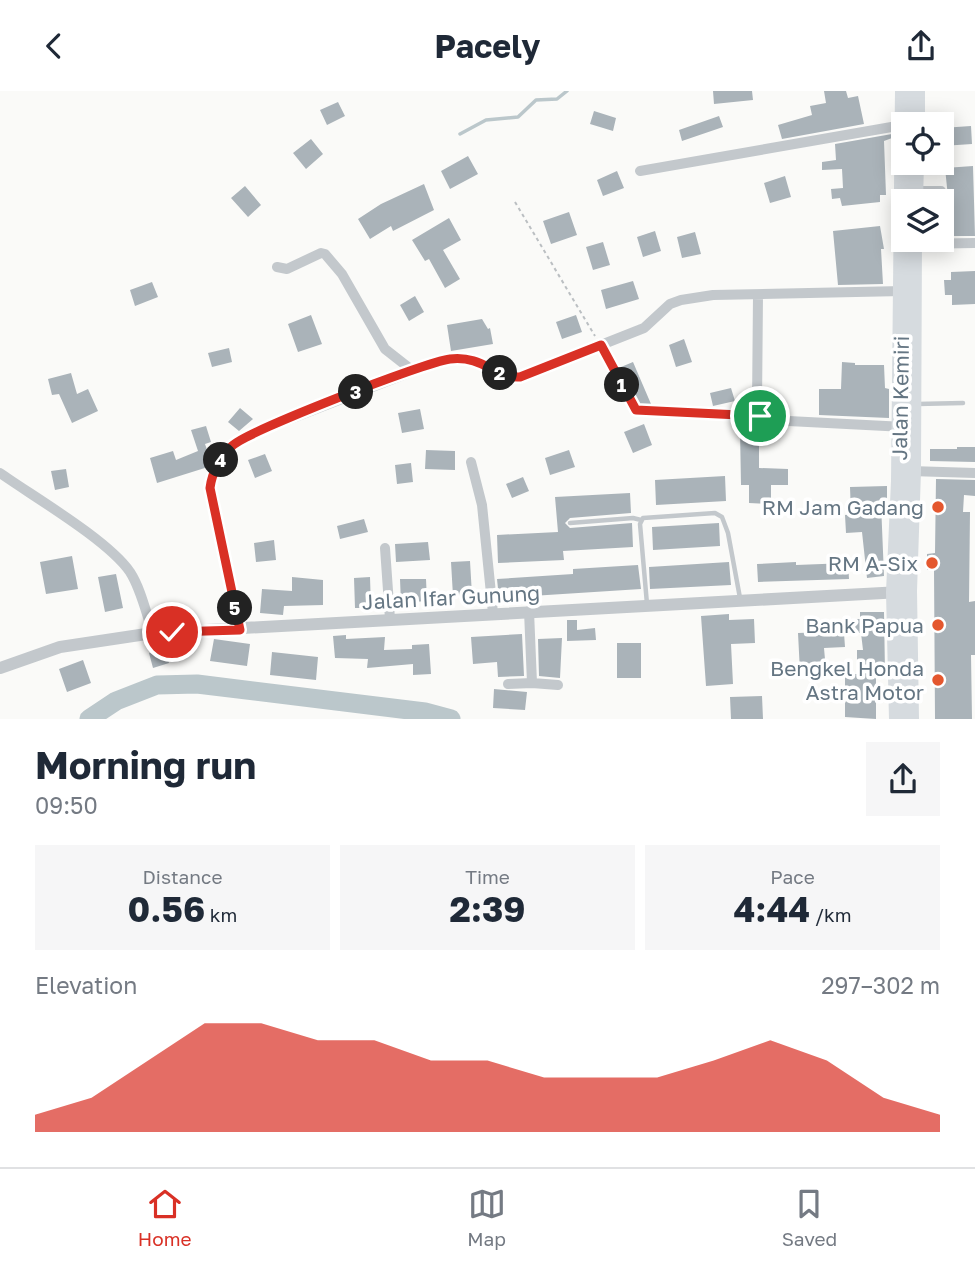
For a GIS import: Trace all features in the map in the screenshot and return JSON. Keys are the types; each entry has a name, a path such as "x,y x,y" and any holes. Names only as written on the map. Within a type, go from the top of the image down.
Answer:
{"highway":[{"name":"Jalan Kemiri","path":"903,91 903,112"},
{"path":"916,112 917,91"},
{"name":"Jalan Kemiri","path":"897,712 906,471 910,252"},
{"name":"Jalan Kemiri","path":"906,427 912,404 908,291"},
{"name":"Jalan Kemiri","path":"902,592 911,719"}],"street":[{"path":"640,171 891,127"},
{"path":"954,243 975,243"},
{"path":"277,267 287,269 321,253 325,254 342,274 385,349 413,371"},
{"path":"240,630 210,488 211,479 219,463 232,446 244,437 439,361 470,359 508,377 520,377 644,328 670,304 681,299 713,295 908,291"},
{"path":"758,295 757,405 760,416 769,420 906,427"},
{"path":"471,461 482,505 493,613"},
{"path":"906,471 975,473"},
{"path":"0,473 104,546 122,562 135,582 153,633"},
{"path":"385,548 390,619"},
{"name":"Jalan Ifar Gunung","path":"0,668 60,646 153,633 902,592"},
{"path":"529,611 532,683"},
{"path":"508,684 558,685"}],"lane":[{"path":"912,404 963,403"},
{"path":"570,523 715,513 722,517 728,533 740,599"},
{"path":"641,520 647,605"}],"path":[{"path":"514,202 601,345 636,410 760,416"}],"building":[{"path":"713,91 752,91 753,100 714,104"},
{"path":"824,91 846,91 848,98 858,96 864,124 782,139 778,125 812,115 810,106 826,103"},
{"path":"338,102 345,116 327,125 320,110"},
{"path":"594,111 616,118 613,131 590,124"},
{"path":"719,116 723,127 682,141 679,130"},
{"path":"971,126 972,144 954,145 954,127"},
{"path":"891,134 891,138 884,141 886,195 880,195 880,202 842,206 840,198 832,199 831,189 843,188 842,169 822,170 822,162 836,160 835,144"},
{"path":"311,139 323,154 306,169 293,153"},
{"path":"468,156 478,174 450,189 441,171"},
{"path":"973,166 975,236 954,236 954,189 947,189 946,175 954,175 954,167"},
{"path":"617,171 624,188 603,196 597,180"},
{"path":"785,176 791,197 770,203 764,183"},
{"path":"424,184 434,210 393,231 391,226 370,239 358,219 381,204"},
{"path":"245,186 261,205 248,217 231,198"},
{"path":"569,212 577,235 551,244 543,221"},
{"path":"449,218 461,240 443,250 460,279 445,288 429,259 425,261 412,240"},
{"path":"880,226 884,249 881,249 883,284 838,285 833,231"},
{"path":"655,231 661,251 643,257 637,237"},
{"path":"695,232 701,254 682,258 677,237"},
{"path":"603,242 610,265 593,270 586,247"},
{"path":"975,271 975,304 952,305 952,295 945,295 944,280 951,280 951,272"},
{"path":"633,281 639,299 606,309 601,290"},
{"path":"152,282 158,297 135,306 130,290"},
{"path":"415,296 424,312 409,321 400,305"},
{"path":"311,315 322,344 298,352 288,324"},
{"path":"576,315 582,332 562,339 556,322"},
{"path":"482,319 488,329 490,328 493,344 451,351 447,325"},
{"path":"684,339 692,362 676,367 669,345"},
{"path":"229,348 232,362 212,367 208,353"},
{"path":"633,362 651,404 639,409 621,367"},
{"path":"842,362 884,365 885,388 889,389 889,418 819,415 819,389 841,389"},
{"path":"71,373 77,394 88,389 98,411 72,423 59,394 52,395 48,379"},
{"path":"731,388 735,401 713,406 710,393"},
{"path":"240,408 253,419 239,431 228,422"},
{"path":"420,409 424,429 402,433 398,413"},
{"path":"644,424 652,445 633,453 624,432"},
{"path":"206,426 211,442 205,444 211,461 208,467 157,483 150,458 173,451 176,460 198,451 191,430"},
{"path":"740,430 759,430 759,468 788,469 788,485 771,485 771,504 749,503 749,485 741,485"},
{"path":"975,447 975,462 930,461 930,449"},
{"path":"426,450 455,451 455,470 425,469"},
{"path":"569,450 575,467 550,475 545,458"},
{"path":"265,454 272,471 255,478 248,460"},
{"path":"411,463 413,482 397,484 395,465"},
{"path":"66,469 69,487 55,490 51,471"},
{"path":"725,476 726,501 656,505 655,480"},
{"path":"523,477 529,491 512,498 506,484"},
{"path":"936,479 975,480 975,496 964,495 963,512 970,512 969,602 975,601 975,655 971,655 972,719 935,719 934,570 927,570 927,554 935,553"},
{"path":"887,486 887,503 881,503 884,576 867,578 862,532 846,533 845,515 851,514 850,487"},
{"path":"630,493 631,513 570,518 565,523 570,528 632,523 633,547 563,551 564,560 498,563 497,535 558,532 555,497"},
{"path":"364,519 368,532 340,539 337,526"},
{"path":"719,523 720,546 653,550 652,527"},
{"path":"274,540 276,560 256,562 254,543"},
{"path":"428,542 430,560 396,562 395,544"},
{"path":"72,556 78,589 46,594 40,562"},
{"path":"470,561 472,595 453,596 451,562"},
{"path":"729,562 731,585 650,589 649,567"},
{"path":"796,562 796,565 848,563 849,579 758,582 757,564"},
{"path":"638,565 641,589 499,598 497,579 573,574 573,569"},
{"path":"116,574 123,608 105,612 98,577"},
{"path":"292,577 323,580 323,605 284,606 283,615 260,613 262,589 292,591"},
{"path":"370,577 371,608 355,608 354,578"},
{"path":"400,579 426,579 427,601 401,603"},
{"path":"860,612 884,612 885,673 876,672 876,719 845,717 845,674 857,674 857,650 863,650 861,633 844,633 845,647 824,648 826,671 800,672 798,633 826,632 826,623 853,622 853,619 860,619"},
{"path":"729,614 729,620 754,619 755,643 731,644 733,684 706,686 701,616"},
{"path":"567,620 577,620 577,630 595,628 596,640 567,641"},
{"path":"522,634 524,676 498,677 497,662 473,664 471,637"},
{"path":"346,635 346,639 385,637 384,650 412,649 412,645 429,644 431,674 413,675 413,664 367,668 368,659 335,658 333,636"},
{"path":"562,638 560,678 539,676 538,639"},
{"path":"214,639 250,644 247,666 210,661"},
{"path":"617,643 641,643 641,678 617,678"},
{"path":"165,648 169,663 153,668 149,653"},
{"path":"272,652 318,657 316,680 270,675"},
{"path":"83,660 91,683 67,692 59,669"},
{"path":"494,689 527,692 525,710 493,708"},
{"path":"762,696 763,719 731,719 730,697"}],"waterway":[{"path":"460,134 486,120 518,117 536,100 557,99 567,91"},
{"path":"89,719 116,701 157,685 197,684 425,712 451,719"}],"place":[{"name":"RM Jam Gadang","path":"938,507"},
{"name":"RM A-Six","path":"932,563"},
{"name":"Bank Papua","path":"938,625"},
{"name":"Bengkel Honda Astra Motor","path":"938,680"}],"route":[{"path":"172,632 240,630 210,488 214,471 232,446 244,437 384,381 452,359 478,360 514,378 601,345 636,410 760,416"}]}
